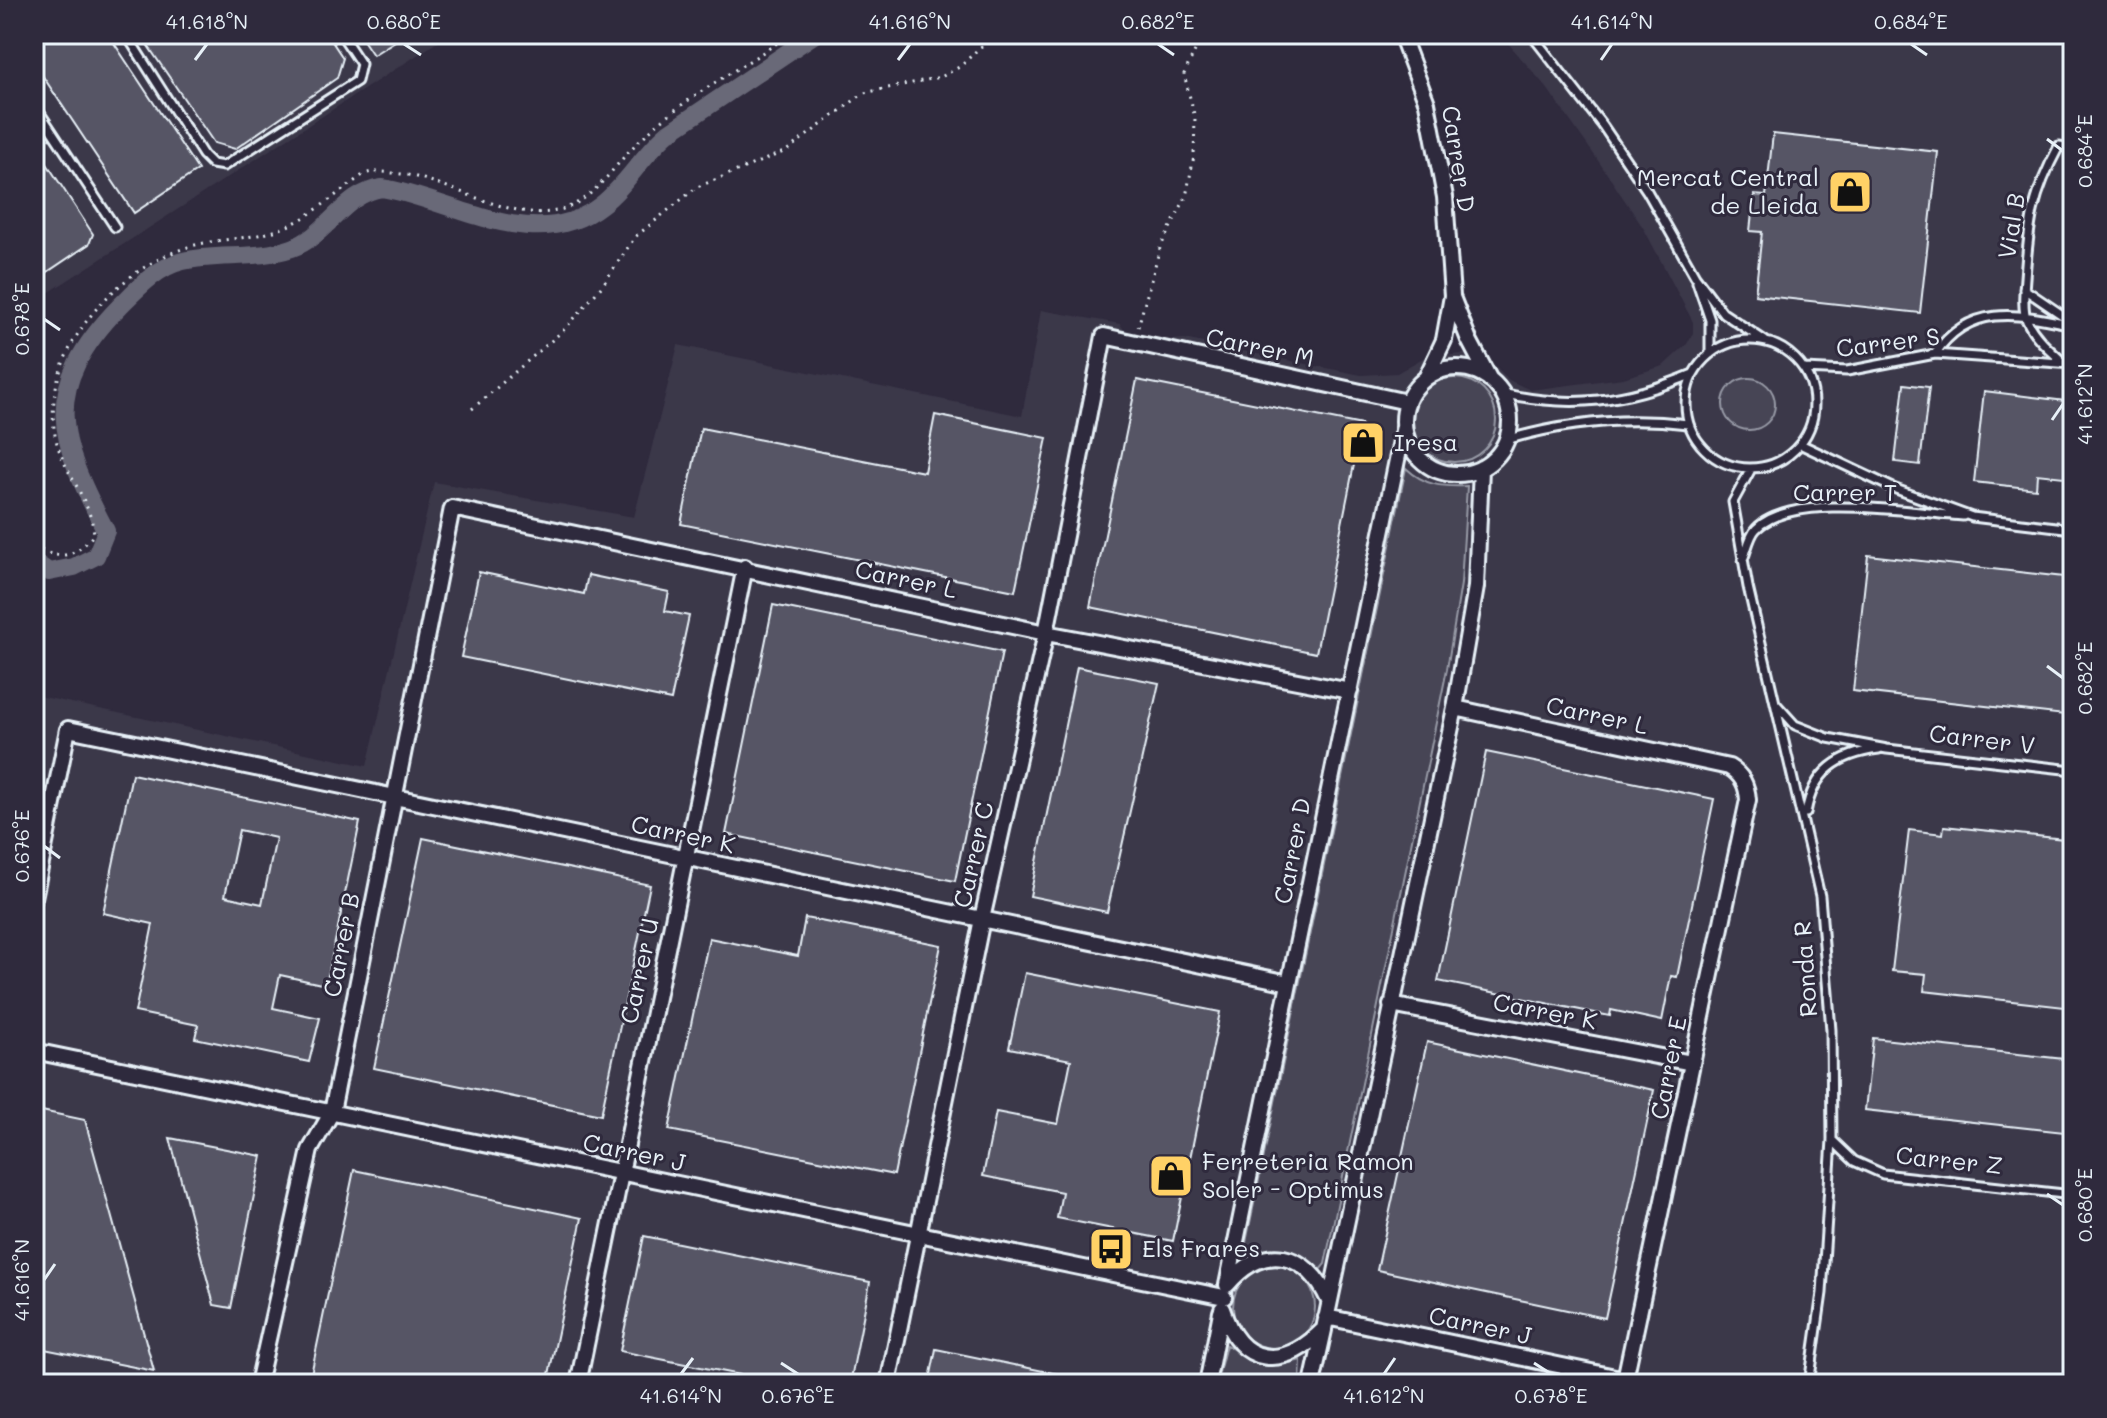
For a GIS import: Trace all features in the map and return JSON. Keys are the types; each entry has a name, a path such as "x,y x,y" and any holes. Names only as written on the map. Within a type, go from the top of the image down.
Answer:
{"street":[{"name":"Carrer D","path":"1401,34 1427,103 1445,197 1452,296 1444,340 1426,378"},
{"name":"Carrer D","path":"1452,296 1469,340 1490,380"},
{"name":"Carrer M","path":"1104,336 1407,402"},
{"name":"Carrer C","path":"888,1384 982,919 1046,633 1104,336"},
{"path":"1458,368 1475,371 1490,380 1508,408 1506,440 1491,461 1481,468 1447,473 1417,457 1404,426 1407,402 1426,378 1458,368"},
{"name":"Carrer D","path":"1207,1384 1404,426"},
{"path":"1312,1384 1455,708 1476,587 1481,468"},
{"name":"Carrer L","path":"452,508 745,567 1046,633 1350,691"},
{"name":"Carrer B","path":"258,1384 310,1150 332,1112 452,508"},
{"name":"Carrer U","path":"578,1384 745,567"},
{"name":"Carrer L","path":"1455,708 1729,767"},
{"name":"Carrer K","path":"34,898 68,729 1289,983"},
{"name":"Carrer E","path":"1624,1382 1748,800 1739,774 1729,767"},
{"name":"Carrer K","path":"1391,1005 1692,1063"},
{"name":"Carrer J","path":"34,1051 1224,1297"},
{"path":"1325,1323 1297,1352 1265,1357 1236,1340 1224,1297 1252,1262 1285,1258 1301,1264 1313,1275 1329,1301"},
{"name":"Carrer J","path":"1325,1323 1624,1382"},
{"path":"34,1379 56,1384"}],"lane":[{"path":"126,34 203,155 212,164 224,166 357,81 361,64 341,34"},
{"path":"1531,34 1639,178 1695,276 1723,313 1794,357 1804,369 1812,387 1814,407 1810,427 1800,444 1778,462 1751,469 1730,466 1712,457 1698,442 1688,424 1687,390 1693,374 1710,354 1736,342 1766,342"},
{"path":"34,104 115,227"},
{"name":"Vial B","path":"2025,318 2029,219 2040,181 2059,146 2073,148"},
{"path":"1695,276 1710,320 1710,354"},
{"path":"2024,289 2073,323"},
{"path":"1935,354 1961,325 1986,315 2073,323"},
{"path":"2025,318 2038,340 2069,364"},
{"name":"Carrer S","path":"1804,369 1847,371 1935,354 2069,364"},
{"path":"1501,393 1546,403 1602,402 1663,386 1693,374"},
{"path":"1506,440 1550,427 1603,420 1688,424"},
{"name":"Carrer T","path":"1800,444 1893,488 1972,517"},
{"name":"Ronda R","path":"1751,469 1733,502 1774,701 1805,819 1820,896 1831,1030 1832,1140 1822,1293 1809,1384"},
{"name":"Carrer T","path":"1743,559 1755,530 1780,513 1821,508 1972,517 2073,529"},
{"name":"Carrer V","path":"1774,701 1799,727 1828,738 1887,749 2073,770"},
{"name":"Carrer V","path":"1805,819 1809,797 1827,766 1857,752 1887,749"},
{"name":"Carrer Z","path":"1832,1140 1854,1161 1883,1174 2073,1195"}],"path":[{"path":"34,546 53,557 67,557 84,547 94,534 91,512 65,469 54,427 56,393 64,364 84,327 131,273 187,247 257,236 295,224 367,173 395,172 517,209 555,212 604,183 656,124 790,34"},
{"path":"472,409 558,336 602,286 635,237 697,187 786,151 864,93 941,77 961,66 980,47 1004,34"},
{"path":"1133,343 1160,248 1186,197 1194,156 1195,118 1184,74 1203,34"}],"shaded area":[{"path":"34,34 450,34 34,302"},
{"path":"1500,34 2073,34 2073,1384 34,1384 34,695 367,766 434,482 634,517 678,345 1022,416 1041,310 1120,324 1133,343 1184,339 1361,375 1397,373 1423,358 1482,352 1509,380 1530,390 1623,378 1663,366 1687,344 1693,333 1693,322 1644,229 1547,88"},
{"path":"1454,378 1470,381 1484,390 1493,404 1496,420 1493,436 1484,450 1470,459 1454,462 1438,459 1424,450 1415,436 1412,420 1415,404 1424,390 1438,381"},
{"path":"1749,378 1767,386 1775,404 1767,422 1749,430 1731,422 1723,404 1731,386"},
{"path":"1406,468 1420,479 1434,484 1467,486 1461,584 1447,669 1325,1264 1320,1270 1286,1252 1268,1251 1248,1256 1244,1252"},
{"path":"1274,1266 1290,1270 1303,1278 1311,1291 1315,1307 1311,1323 1303,1336 1290,1344 1274,1348 1258,1344 1245,1336 1237,1323 1233,1307 1237,1291 1245,1278 1258,1270"},
{"path":"1226,1345 1259,1363 1282,1365 1301,1360 1300,1384 1216,1384"}],"building":[{"path":"52,34 108,34 198,170 134,213 34,63 34,46"},
{"path":"140,34 327,34 343,58 337,78 235,149 214,143"},
{"path":"359,34 406,34 373,55"},
{"name":"Mercat Central de Lleida","path":"1773,134 1938,152 1920,313 1755,295 1762,232 1750,231 1754,195 1766,196"},
{"path":"34,144 93,234 89,244 34,281"},
{"path":"1137,380 1362,425 1316,653 1090,607"},
{"path":"1904,384 1929,387 1920,465 1895,462"},
{"path":"1984,391 2073,402 2073,478 2037,474 2036,489 1974,482"},
{"path":"935,415 1047,438 1015,591 681,524 701,428 924,472"},
{"path":"1868,555 2073,578 2073,716 1853,691"},
{"path":"479,572 584,594 588,575 669,592 665,611 689,616 671,700 461,657"},
{"path":"773,605 1002,652 955,881 726,834"},
{"path":"1077,667 1159,683 1107,912 1030,896"},
{"path":"1486,752 1714,799 1677,977 1671,976 1662,1021 1611,1010 1610,1016 1438,981"},
{"path":"132,774 360,822 326,985 280,975 273,1008 320,1018 309,1062 195,1038 198,1025 135,1012 153,924 103,913","holes":["239,830 276,838 262,904 225,896"]},
{"path":"1944,826 2073,840 2073,1008 1924,991 1926,974 1892,971 1909,830 1943,834"},
{"path":"423,838 650,885 601,1115 374,1068"},
{"path":"805,918 941,945 894,1175 669,1130 709,938 798,956"},
{"path":"1025,973 1220,1012 1173,1241 1057,1218 1062,1192 983,1176 996,1112 1058,1124 1071,1060 1009,1048"},
{"path":"1873,1038 2073,1060 2073,1133 1865,1110"},
{"path":"1427,1042 1654,1090 1605,1318 1377,1270"},
{"path":"37,1110 85,1120 154,1371 34,1347"},
{"path":"170,1138 262,1156 231,1308 214,1305"},
{"path":"354,1170 582,1218 547,1384 309,1384"},
{"path":"644,1236 870,1282 850,1384 785,1384 620,1351"},
{"path":"936,1349 1077,1378 1076,1384 929,1384"}],"waterway":[{"path":"34,562 49,572 74,567 96,556 106,531 89,498 68,441 65,415 67,389 77,363 94,336 127,299 156,273 183,261 265,254 292,248 315,234 357,198 382,188 521,225 549,226 576,220 610,197 668,133 815,34"}],"place":[{"name":"Mercat Central de Lleida","path":"1850,192"},
{"name":"Iresa","path":"1363,443"},
{"name":"Ferreteria Ramon Soler - Optimus","path":"1171,1176"},
{"name":"Els Frares","path":"1111,1249"}]}
